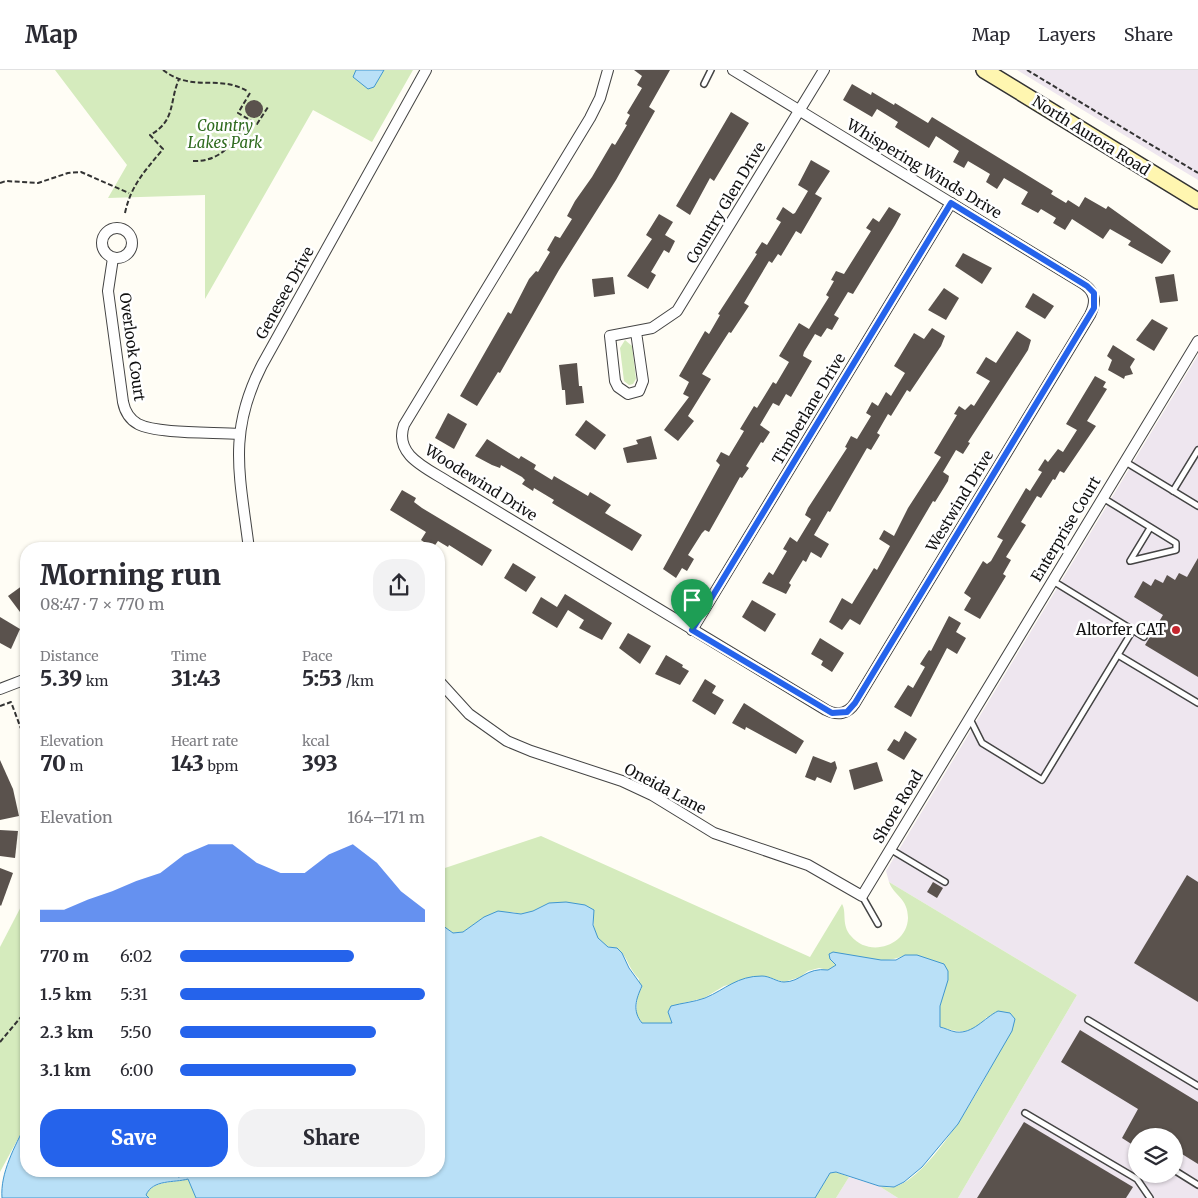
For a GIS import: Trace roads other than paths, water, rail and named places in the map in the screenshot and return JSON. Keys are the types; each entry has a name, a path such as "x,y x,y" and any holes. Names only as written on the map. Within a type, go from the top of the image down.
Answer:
{"main road":[{"name":"North Aurora Road","path":"984,70 1198,201"}],"street":[{"name":"Genesee Drive","path":"248,542 238,458 239,434 244,406 253,384 426,70"},
{"name":"Woodewind Drive","path":"608,70 600,98 590,118 404,424 401,438 403,447 416,461 692,630 826,710 841,714"},
{"name":"Whispering Winds Drive","path":"733,70 1082,282 1092,290 1095,298"},
{"name":"Country Glen Drive","path":"636,332 643,380 639,391 628,394 618,387 615,381 610,336 652,328 669,318 684,301 824,70"},
{"name":"Timberlane Drive","path":"692,630 951,203"},
{"name":"Overlook Court","path":"113,258 108,292 123,402 127,414 137,423 155,429 239,434"},
{"name":"Westwind Drive","path":"841,714 851,709 855,703 1090,315 1095,298"},
{"name":"Enterprise Court","path":"960,734 1102,497 1198,342"},
{"path":"0,689 20,681"},
{"name":"Oneida Lane","path":"445,688 469,714 507,740 531,751 622,781 652,795 721,836 808,865 862,896"},
{"name":"Shore Road","path":"862,896 960,734"}],"lane":[{"path":"704,84 711,70"},
{"path":"1173,491 1198,450"},
{"path":"1124,461 1198,506"},
{"path":"1102,497 1176,544 1176,550 1130,561 1150,528"},
{"path":"1052,581 1144,637"},
{"path":"970,718 982,743 1042,780 1133,630"},
{"path":"1118,655 1198,703"},
{"path":"890,849 945,882"},
{"path":"862,896 878,924"},
{"path":"1088,1020 1198,1086"},
{"path":"1025,1113 1138,1180 1150,1198"},
{"path":"1183,1176 1198,1185"}],"water":[{"path":"356,70 384,70 374,87 368,89 353,77"},
{"path":"566,902 585,905 594,910 593,925 598,938 608,947 617,948 622,953 629,968 642,986 636,1009 642,1023 672,1023 668,1012 671,1006 697,1001 746,978 765,976 784,982 795,980 809,972 828,970 836,965 830,959 829,954 833,952 881,960 896,960 905,955 917,955 944,964 948,971 948,980 940,1006 940,1027 956,1032 968,1031 998,1011 1010,1013 1015,1019 1012,1031 958,1124 922,1167 904,1182 894,1187 879,1186 836,1172 830,1173 815,1198 196,1198 188,1179 164,1182 154,1186 146,1195 149,1198 2,1198 3,1179 20,1136 20,1177 445,1177 445,927 453,933 463,932 484,917 498,911 521,914 533,911 549,903"}],"place":[{"name":"Altorfer CAT","path":"1176,630"}],"park label":[{"name":"Country Lakes Park","path":"225,134"}]}
